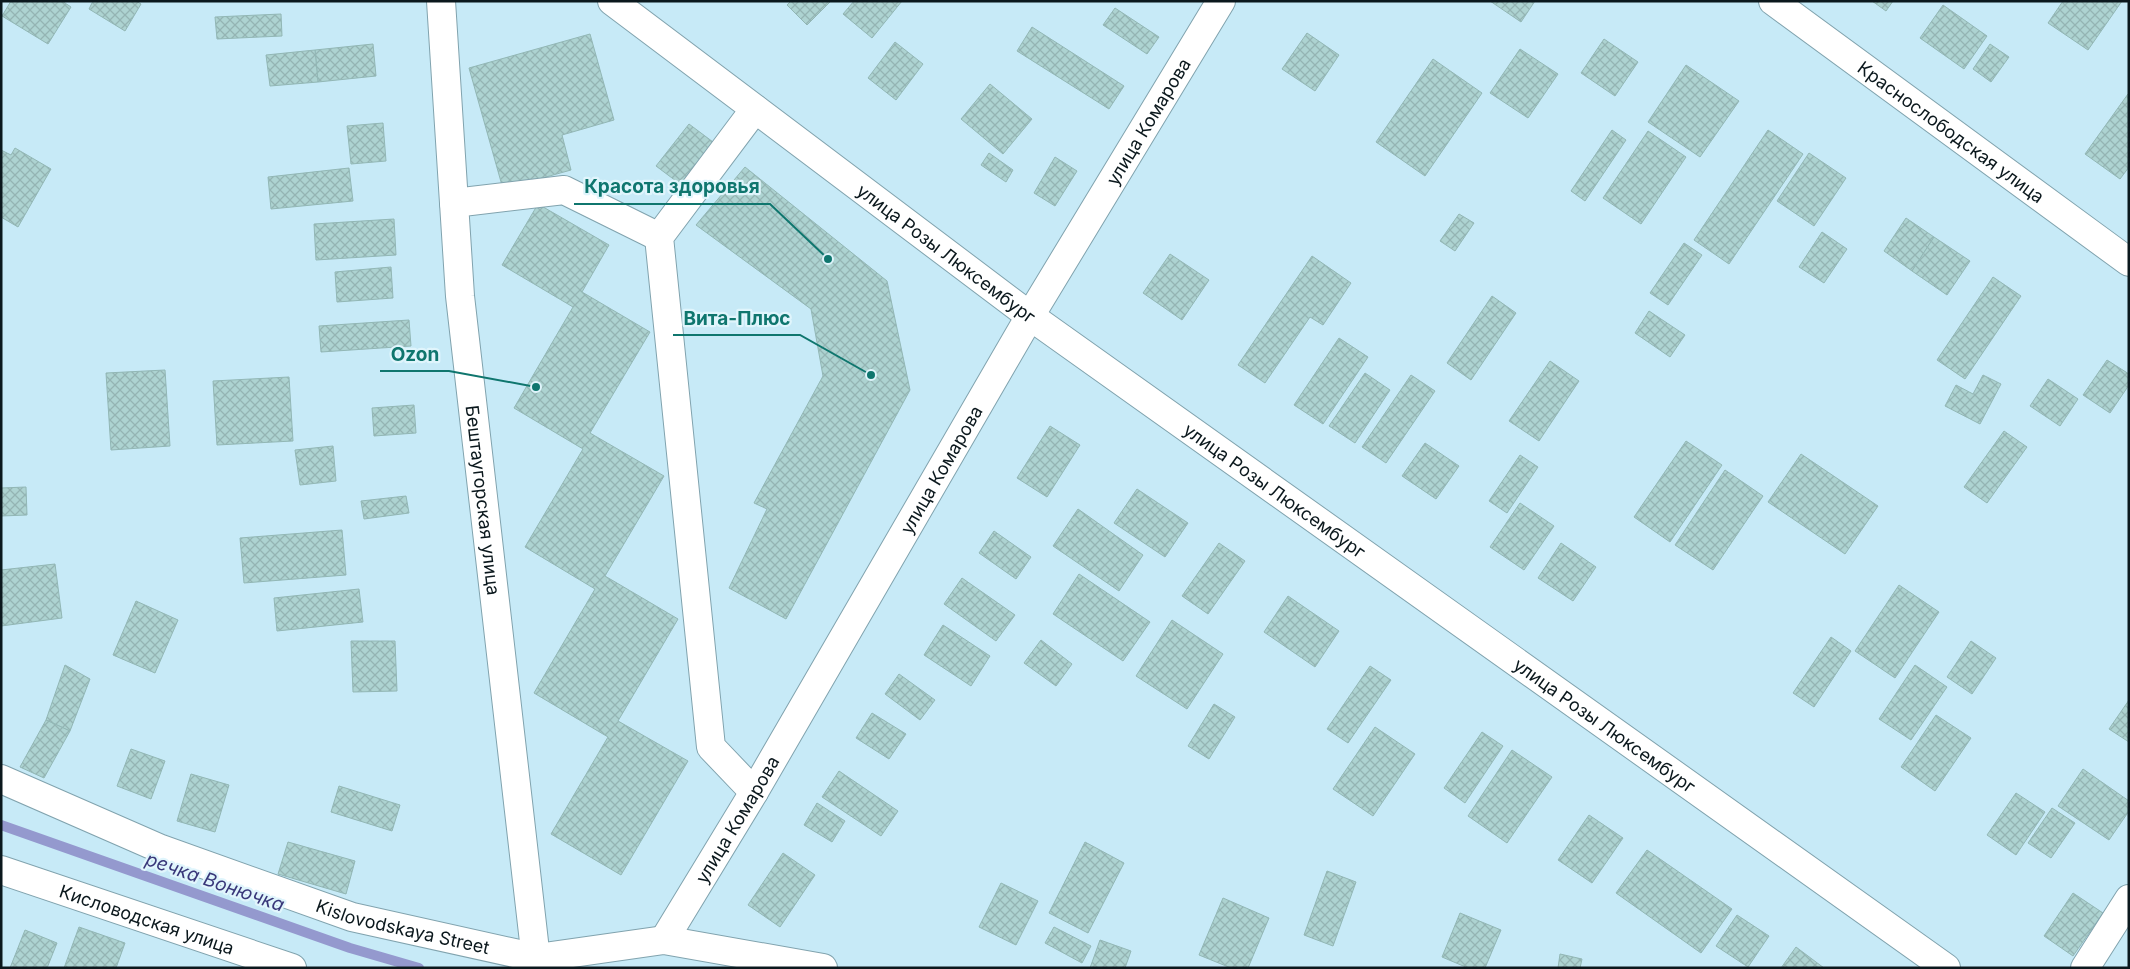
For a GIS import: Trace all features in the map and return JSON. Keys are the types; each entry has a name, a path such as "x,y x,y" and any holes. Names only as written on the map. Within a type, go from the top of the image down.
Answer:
{"street":[{"name":"Бештаугорская улица","path":"440,1 460,296 537,963"},
{"name":"улица Розы Люксембург","path":"612,1 1030,316 1946,968"},
{"name":"улица Комарова","path":"664,940 754,792 1030,316 1221,1"},
{"name":"Краснослободская улица","path":"1773,1 2129,262"},
{"path":"754,792 711,747 658,237 755,109"},
{"path":"454,203 564,190 658,237"},
{"name":"Kislovodskaya Street","path":"1,780 161,849 352,917 537,963 664,940 824,968"},
{"name":"Кисловодская улица","path":"1,870 292,968"},
{"path":"2085,968 2129,899"}],"building":[{"path":"11,1 62,1 71,7 48,44 2,16"},
{"path":"93,1 136,1 141,4 125,31 89,9"},
{"path":"791,1 831,1 807,25 787,5"},
{"path":"854,1 902,1 872,38 843,14"},
{"path":"1490,1 1535,1 1521,22"},
{"path":"1872,1 1893,1 1886,11"},
{"path":"2063,1 2122,1 2088,50 2048,23"},
{"path":"1943,5 1987,36 1964,69 1920,38"},
{"path":"1115,8 1159,37 1147,54 1103,25"},
{"path":"281,14 282,36 217,39 215,17"},
{"path":"1032,27 1124,86 1109,109 1017,51"},
{"path":"1307,33 1339,55 1315,91 1282,69"},
{"path":"590,34 614,120 562,135 571,170 503,189 469,68"},
{"path":"1604,39 1638,62 1615,96 1581,73"},
{"path":"895,42 923,64 896,100 868,78"},
{"path":"373,44 376,76 318,82 315,50"},
{"path":"1990,44 2009,57 1991,82 1973,69"},
{"path":"1520,49 1558,74 1528,118 1490,93"},
{"path":"315,50 318,82 270,86 266,55"},
{"path":"1433,59 1482,93 1425,176 1376,142"},
{"path":"1686,65 1739,101 1700,157 1648,122"},
{"path":"990,84 1032,119 1003,154 961,119"},
{"path":"2128,94 2129,167 2120,179 2085,154"},
{"path":"383,123 386,161 351,164 347,126"},
{"path":"689,124 717,145 684,187 656,166"},
{"path":"1612,130 1626,140 1585,201 1571,191"},
{"path":"1768,130 1803,154 1729,264 1694,240"},
{"path":"1648,131 1686,157 1641,224 1603,198"},
{"path":"15,148 51,169 18,227 1,217 1,150 11,155"},
{"path":"989,153 1013,170 1006,182 981,165"},
{"path":"1809,153 1846,178 1814,226 1777,201"},
{"path":"1055,157 1077,171 1055,206 1034,193"},
{"path":"745,167 887,281 910,390 786,619 729,588 767,509 754,503 823,376 811,309 696,225"},
{"path":"349,168 353,201 271,209 268,177"},
{"path":"538,204 609,245 582,292 650,332 590,433 664,476 605,576 678,619 618,721 688,761 621,875 551,834 608,737 534,693 595,589 525,547 583,449 514,408 573,307 502,265"},
{"path":"1459,214 1474,223 1455,251 1440,241"},
{"path":"1906,218 1934,237 1912,271 1884,251"},
{"path":"394,219 396,255 316,260 314,224"},
{"path":"1822,232 1847,249 1824,283 1799,267"},
{"path":"1934,237 1970,261 1947,295 1912,271"},
{"path":"1684,243 1702,255 1668,305 1650,293"},
{"path":"1170,254 1209,280 1182,320 1143,293"},
{"path":"1312,256 1351,283 1323,325 1310,317 1265,383 1238,365"},
{"path":"391,267 393,298 337,302 335,272"},
{"path":"1993,277 2021,296 1965,379 1937,360"},
{"path":"1492,296 1516,313 1471,380 1447,363"},
{"path":"1649,311 1685,335 1670,357 1635,333"},
{"path":"409,320 411,346 321,352 319,326"},
{"path":"1339,338 1368,357 1323,424 1294,405"},
{"path":"2107,360 2129,374 2129,385 2110,413 2083,395"},
{"path":"1550,361 1579,381 1539,441 1509,421"},
{"path":"165,370 170,446 111,450 106,373"},
{"path":"1365,373 1390,390 1355,443 1329,426"},
{"path":"1411,375 1435,391 1386,463 1362,447"},
{"path":"1983,375 2001,384 1980,424 1945,406 1956,385 1973,394"},
{"path":"289,377 293,441 217,445 213,381"},
{"path":"2048,379 2078,399 2060,426 2030,406"},
{"path":"414,405 416,433 374,436 372,408"},
{"path":"1050,426 1080,445 1047,497 1017,478"},
{"path":"2004,431 2027,447 1987,503 1964,487"},
{"path":"1686,441 1722,465 1670,542 1634,517"},
{"path":"1425,443 1459,466 1436,499 1402,476"},
{"path":"333,446 336,481 300,485 295,450"},
{"path":"1801,454 1878,506 1845,554 1768,502"},
{"path":"1520,455 1538,467 1507,513 1489,501"},
{"path":"1725,470 1763,496 1713,570 1675,545"},
{"path":"26,487 27,515 1,516 1,488"},
{"path":"1137,489 1188,523 1165,557 1114,523"},
{"path":"406,496 409,513 364,519 361,501"},
{"path":"1520,503 1554,526 1524,570 1490,547"},
{"path":"1078,509 1143,555 1119,591 1053,546"},
{"path":"342,530 346,575 244,583 240,538"},
{"path":"994,531 1031,557 1016,579 979,553"},
{"path":"1219,543 1245,561 1208,614 1182,596"},
{"path":"1561,543 1596,567 1573,601 1538,578"},
{"path":"55,564 62,618 1,626 1,570"},
{"path":"1079,574 1150,622 1123,661 1053,614"},
{"path":"962,578 1015,615 996,641 944,604"},
{"path":"1899,585 1939,612 1895,678 1855,651"},
{"path":"359,589 363,622 277,631 274,598"},
{"path":"1288,596 1339,631 1315,667 1264,632"},
{"path":"136,601 178,620 155,673 113,655"},
{"path":"1172,620 1223,654 1187,709 1136,676"},
{"path":"943,625 990,656 971,686 924,655"},
{"path":"1831,637 1851,651 1814,707 1793,693"},
{"path":"1041,640 1072,664 1056,686 1024,663"},
{"path":"351,641 395,641 397,691 353,692"},
{"path":"1971,641 1996,658 1972,694 1947,677"},
{"path":"65,665 90,679 70,731 46,720"},
{"path":"1915,665 1947,687 1911,740 1879,719"},
{"path":"1370,666 1391,680 1348,743 1327,729"},
{"path":"899,674 935,700 920,720 885,694"},
{"path":"2129,700 2129,742 2109,729"},
{"path":"1214,704 1235,717 1209,759 1188,746"},
{"path":"872,713 906,734 889,759 856,738"},
{"path":"1936,715 1971,738 1935,791 1901,767"},
{"path":"46,720 70,731 44,778 20,767"},
{"path":"1375,727 1415,754 1373,816 1333,789"},
{"path":"1482,732 1503,746 1465,803 1444,788"},
{"path":"131,749 165,761 151,799 117,786"},
{"path":"1512,750 1552,777 1507,843 1468,816"},
{"path":"2083,769 2129,801 2129,811 2109,840 2058,806"},
{"path":"839,771 898,811 881,836 822,797"},
{"path":"191,774 229,785 215,832 177,821"},
{"path":"339,786 400,805 392,831 331,812"},
{"path":"2016,793 2045,812 2016,855 1987,835"},
{"path":"817,803 845,821 832,842 804,825"},
{"path":"2052,808 2075,823 2051,858 2028,843"},
{"path":"1589,815 1623,838 1592,883 1558,860"},
{"path":"288,842 355,861 346,894 278,874"},
{"path":"1085,842 1124,863 1088,933 1049,913"},
{"path":"1647,850 1732,909 1701,953 1616,893"},
{"path":"783,853 815,875 780,927 748,905"},
{"path":"1327,871 1356,882 1333,946 1304,935"},
{"path":"1001,883 1038,901 1016,945 979,927"},
{"path":"2073,893 2103,913 2073,956 2044,936"},
{"path":"1223,898 1269,918 1248,968 1231,968 1199,955"},
{"path":"1460,913 1501,930 1485,968 1468,968 1442,957"},
{"path":"1737,915 1769,936 1748,967 1716,946"},
{"path":"79,927 125,943 116,968 64,968"},
{"path":"1054,927 1091,946 1082,963 1045,943"},
{"path":"25,930 57,943 47,968 10,968"},
{"path":"1100,940 1131,951 1125,968 1090,968"},
{"path":"1796,947 1824,968 1781,968"},
{"path":"1560,954 1582,959 1580,968 1558,968"}],"waterway":[{"name":"речка Вонючка","path":"1,825 350,948 419,968"}],"place":[{"name":"Красота здоровья","path":"828,259"},
{"name":"Вита-Плюс","path":"871,375"},
{"name":"Ozon","path":"536,387"}]}
